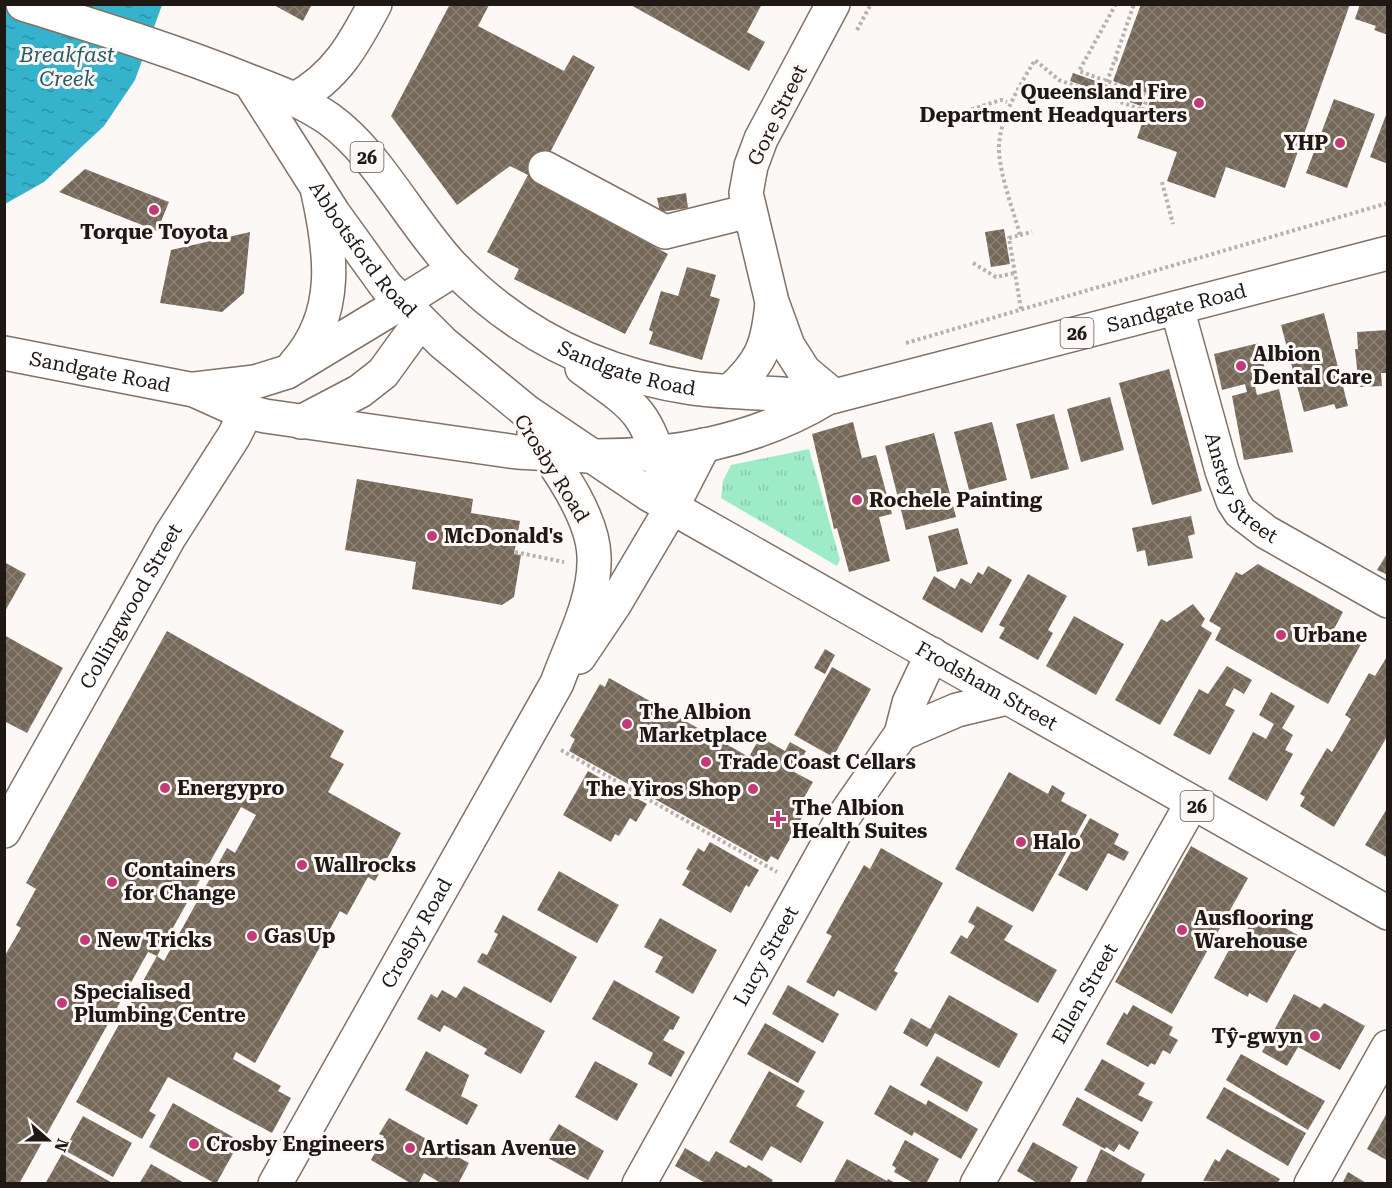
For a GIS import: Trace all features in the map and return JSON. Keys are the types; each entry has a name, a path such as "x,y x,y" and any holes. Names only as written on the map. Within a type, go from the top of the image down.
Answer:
{"main road":[{"name":"26","path":"24,4 164,48 295,99 330,120 351,137 412,219 456,270"},
{"path":"295,99 326,78 342,62 375,4"},
{"name":"Gore Street","path":"830,397 799,364 788,346 772,302 749,211 747,185 757,148 833,4"},
{"name":"Abbotsford Road","path":"250,82 361,254 410,312 503,394"},
{"path":"544,168 662,231 674,231 749,211"},
{"path":"287,372 314,339 321,324 327,299 329,251 317,188"},
{"name":"Sandgate Road","path":"4,353 194,390 250,397 301,422 548,455 657,453 704,445 777,424 830,397 1388,253"},
{"path":"301,422 360,391 383,374 410,312 456,270"},
{"name":"Sandgate Road","path":"456,270 503,312 544,340 631,375 692,388 830,397"},
{"name":"Gore Street","path":"730,391 759,359 769,330 772,302"},
{"name":"Anstey Street","path":"1176,308 1222,471 1233,501 1240,512 1266,532 1388,601"},
{"name":"Sandgate Road","path":"250,397 287,372 410,312"},
{"path":"544,340 632,405 650,431 672,507"},
{"name":"26","path":"503,394 589,456"},
{"name":"Crosby Road","path":"282,1181 557,683 590,591 595,557 587,524 548,455 503,394"},
{"name":"Collingwood Street","path":"4,831 170,536 234,436 250,397"},
{"name":"Crosby Road","path":"557,683 598,631 672,507 704,445"},
{"name":"Frodsham Street","path":"589,456 672,507 1388,913"},
{"name":"Lucy Street","path":"639,1184 842,819 901,734 909,703 932,654"},
{"path":"901,734 957,710 1007,698"},
{"name":"Ellen Street","path":"977,1184 1192,803"},
{"path":"1311,1184 1388,1047"}],"path":[{"path":"854,35 871,4"},
{"path":"1020,235 1000,161 999,145 1008,102 1035,60 1059,80 1144,111 1148,96 1079,71 1116,4"},
{"path":"1107,81 1134,4"},
{"path":"1115,59 1121,61"},
{"path":"960,113 1000,100 1008,102"},
{"path":"1162,182 1173,224"},
{"path":"900,345 1388,203"},
{"path":"1022,309 1009,238 1032,232"},
{"path":"973,263 996,277 1015,273"},
{"path":"514,552 554,560"},
{"path":"561,750 765,865"}],"green space":[{"path":"809,449 840,560 837,566 721,498 723,481 731,465"}],"water":[{"name":"Breakfast Creek","path":"5,5 162,5 135,80 104,126 44,182 5,204"}],"building":[{"path":"272,4 312,4 303,21"},
{"path":"450,4 489,5 478,26 564,71 573,55 595,67 536,179 611,219 609,222 668,254 625,334 514,279 519,269 487,252 528,175 510,166 457,205 391,116"},
{"path":"629,4 762,4 747,32 765,42 749,71"},
{"name":"Queensland Fire Department Headquarters","path":"1141,4 1350,4 1285,188 1226,167 1215,198 1167,181 1177,152 1137,138 1152,95 1113,81"},
{"path":"1360,4 1388,4 1388,35 1374,30 1376,26 1355,19"},
{"path":"1073,73 1144,98 1141,106 1070,81"},
{"name":"YHP","path":"1334,99 1375,114 1347,188 1306,173"},
{"path":"1386,115 1388,116 1388,164 1370,157"},
{"path":"85,169 169,202 157,231 59,192"},
{"path":"686,193 688,208 660,212 657,198"},
{"path":"1004,229 1010,264 991,267 985,232"},
{"path":"250,232 244,293 222,312 160,303 171,250"},
{"path":"687,267 716,275 710,296 720,299 702,360 649,344 653,332 649,330 661,291 678,296"},
{"path":"1324,313 1348,406 1336,409 1334,404 1304,412 1281,325"},
{"path":"1388,330 1388,373 1381,373 1382,386 1359,387 1355,349 1358,349 1357,332"},
{"path":"1259,343 1267,379 1254,382 1257,395 1279,389 1293,452 1244,460 1232,396 1247,392 1245,384 1222,390 1214,354"},
{"path":"1169,369 1202,491 1152,505 1119,383"},
{"path":"1110,397 1124,450 1081,462 1067,409"},
{"path":"1054,414 1069,469 1031,479 1016,424"},
{"name":"Rochele Painting","path":"853,422 862,458 876,455 892,514 879,517 890,561 849,572 837,528 834,529 812,434"},
{"path":"992,422 1007,480 969,490 954,432"},
{"path":"934,433 956,517 906,530 885,446"},
{"name":"McDonald's","path":"357,479 473,499 471,513 520,521 514,554 521,555 514,597 502,605 412,589 416,562 345,550"},
{"path":"1191,516 1195,534 1188,536 1193,558 1148,566 1145,550 1137,552 1132,528"},
{"path":"958,528 968,564 937,572 928,536"},
{"path":"1388,552 1388,575 1377,570"},
{"path":"4,562 26,574 4,613"},
{"name":"Urbane","path":"1258,564 1343,612 1334,629 1361,644 1328,704 1215,640 1221,628 1209,621 1236,572 1242,575"},
{"path":"988,566 1012,580 982,633 922,599 934,576 955,589 961,578 971,584 978,572 983,575"},
{"path":"1028,574 1067,596 1048,630 1053,633 1038,660 999,638 1005,628 999,625"},
{"path":"1193,604 1205,619 1201,626 1212,633 1160,725 1115,700 1161,619 1167,622"},
{"path":"1074,616 1124,644 1096,695 1046,666"},
{"path":"167,631 344,731 330,757 344,764 328,792 401,833 375,881 368,877 347,915 340,911 255,1063 236,1052 233,1059 281,1086 278,1091 291,1098 272,1133 168,1077 149,1111 156,1115 142,1139 76,1102 157,956 148,952 19,1184 4,1184 4,957 21,928 16,925 36,889 26,883","holes":["241,807 256,815 235,853 227,848 164,961 157,956"]},
{"path":"4,635 63,668 27,733 4,721"},
{"path":"825,649 835,655 825,674 814,668"},
{"path":"1388,655 1388,735 1334,827 1300,806 1305,797 1300,794 1327,748 1332,752 1351,719 1345,715 1369,673 1375,676"},
{"path":"1227,666 1252,680 1244,694 1234,688 1225,705 1235,710 1210,755 1173,735 1199,689 1208,694"},
{"path":"832,667 871,689 833,757 794,735"},
{"path":"609,678 749,757 760,737 785,751 790,742 806,751 794,772 813,782 798,808 805,812 778,860 771,856 767,862 569,751 575,739 570,736 600,684 605,687"},
{"path":"1271,692 1295,706 1282,728 1293,735 1285,750 1293,754 1267,801 1228,779 1253,732 1266,739 1274,724 1259,715"},
{"path":"588,771 647,804 636,822 630,818 619,836 615,834 611,842 563,815"},
{"name":"Halo","path":"1009,772 1048,794 1052,785 1065,793 1061,801 1087,815 1033,912 955,869"},
{"path":"1388,807 1388,858 1365,845"},
{"path":"1090,818 1119,834 1114,844 1129,852 1124,861 1108,853 1087,891 1058,875"},
{"path":"710,842 759,870 749,887 746,885 731,913 682,885 690,871 686,869 698,848 704,852"},
{"name":"Ausflooring Warehouse","path":"1191,846 1248,878 1172,1014 1115,982"},
{"path":"881,848 943,883 894,971 898,973 876,1011 838,990 834,997 806,982 832,936 826,933 864,865 870,869"},
{"path":"559,871 619,905 597,943 537,910"},
{"path":"977,906 1013,926 1004,940 1057,970 1038,1003 950,953 961,935 967,939 975,926 968,922"},
{"path":"1257,912 1303,938 1267,1003 1249,993 1248,997 1214,978 1230,948 1235,951"},
{"path":"503,915 577,957 551,1003 477,962 482,953 487,955 498,934 494,932"},
{"path":"660,918 717,950 693,994 655,972 663,957 644,947"},
{"path":"614,980 680,1017 673,1030 670,1029 663,1040 685,1052 671,1077 648,1064 653,1053 592,1019"},
{"path":"788,985 839,1014 823,1043 772,1014"},
{"path":"464,986 545,1031 521,1074 484,1054 487,1049 444,1025 440,1032 417,1019 431,994 437,998 442,990 456,998"},
{"name":"Tŷ-gwyn","path":"1294,994 1320,1008 1324,1003 1365,1026 1340,1070 1298,1047 1287,1066 1262,1052"},
{"path":"949,995 1018,1034 999,1068 935,1033 927,1047 903,1033 911,1018 930,1029"},
{"path":"1133,1005 1173,1027 1169,1035 1178,1040 1170,1054 1163,1050 1155,1065 1151,1063 1148,1067 1106,1044 1124,1012 1127,1015"},
{"path":"765,1023 816,1052 798,1083 747,1054"},
{"path":"426,1051 469,1075 461,1096 478,1105 467,1125 405,1090"},
{"path":"1241,1054 1325,1101 1308,1130 1226,1080"},
{"path":"937,1056 983,1082 967,1112 920,1085"},
{"path":"1102,1059 1145,1083 1138,1095 1153,1102 1142,1122 1084,1090"},
{"path":"595,1061 638,1084 617,1121 575,1097"},
{"path":"769,1071 805,1091 796,1106 824,1122 801,1163 771,1146 762,1161 729,1142"},
{"path":"890,1085 926,1105 928,1100 978,1129 961,1159 914,1132 912,1136 874,1114"},
{"path":"1224,1087 1306,1133 1288,1166 1206,1118"},
{"path":"1077,1097 1139,1132 1129,1150 1119,1144 1114,1152 1106,1147 1105,1149 1062,1125"},
{"name":"Crosby Engineers","path":"173,1103 240,1141 216,1184 149,1147"},
{"path":"1388,1111 1388,1161 1367,1149"},
{"path":"83,1116 132,1143 113,1177 64,1150"},
{"name":"Artisan Avenue","path":"389,1118 469,1163 458,1184 442,1184 424,1173 418,1184 412,1184 371,1160 384,1136 379,1134"},
{"path":"559,1124 604,1151 588,1180 548,1158 556,1144 549,1140"},
{"path":"905,1140 939,1159 926,1184 915,1184 894,1172 896,1168 892,1165"},
{"path":"1033,1142 1078,1167 1069,1184 1039,1184 1017,1171"},
{"path":"685,1148 709,1162 716,1151 746,1168 748,1165 773,1180 771,1184 707,1184 675,1166"},
{"path":"1101,1149 1145,1174 1140,1184 1085,1184"},
{"path":"1227,1149 1280,1179 1277,1184 1203,1181 1215,1159 1219,1162"},
{"path":"62,1154 114,1184 45,1184"},
{"path":"847,1159 887,1181 888,1179 897,1184 833,1184"},
{"path":"151,1164 186,1184 139,1184"},
{"path":"1348,1172 1368,1184 1342,1184"}],"place":[{"name":"Queensland Fire Department Headquarters","path":"1199,103"},
{"name":"YHP","path":"1340,143"},
{"name":"Torque Toyota","path":"154,210"},
{"name":"Albion Dental Care","path":"1241,366"},
{"name":"Rochele Painting","path":"857,500"},
{"name":"McDonald's","path":"432,536"},
{"name":"Urbane","path":"1281,635"},
{"name":"The Albion Marketplace","path":"627,724"},
{"name":"Trade Coast Cellars","path":"706,762"},
{"name":"Energypro","path":"165,788"},
{"name":"The Yiros Shop","path":"753,789"},
{"name":"The Albion Health Suites","path":"778,819"},
{"name":"Halo","path":"1021,842"},
{"name":"Wallrocks","path":"302,865"},
{"name":"Containers for Change","path":"112,882"},
{"name":"Ausflooring Warehouse","path":"1182,930"},
{"name":"Gas Up","path":"252,936"},
{"name":"New Tricks","path":"85,940"},
{"name":"Specialised Plumbing Centre","path":"62,1003"},
{"name":"Tŷ-gwyn","path":"1315,1036"},
{"name":"Crosby Engineers","path":"194,1144"},
{"name":"Artisan Avenue","path":"410,1148"}]}
